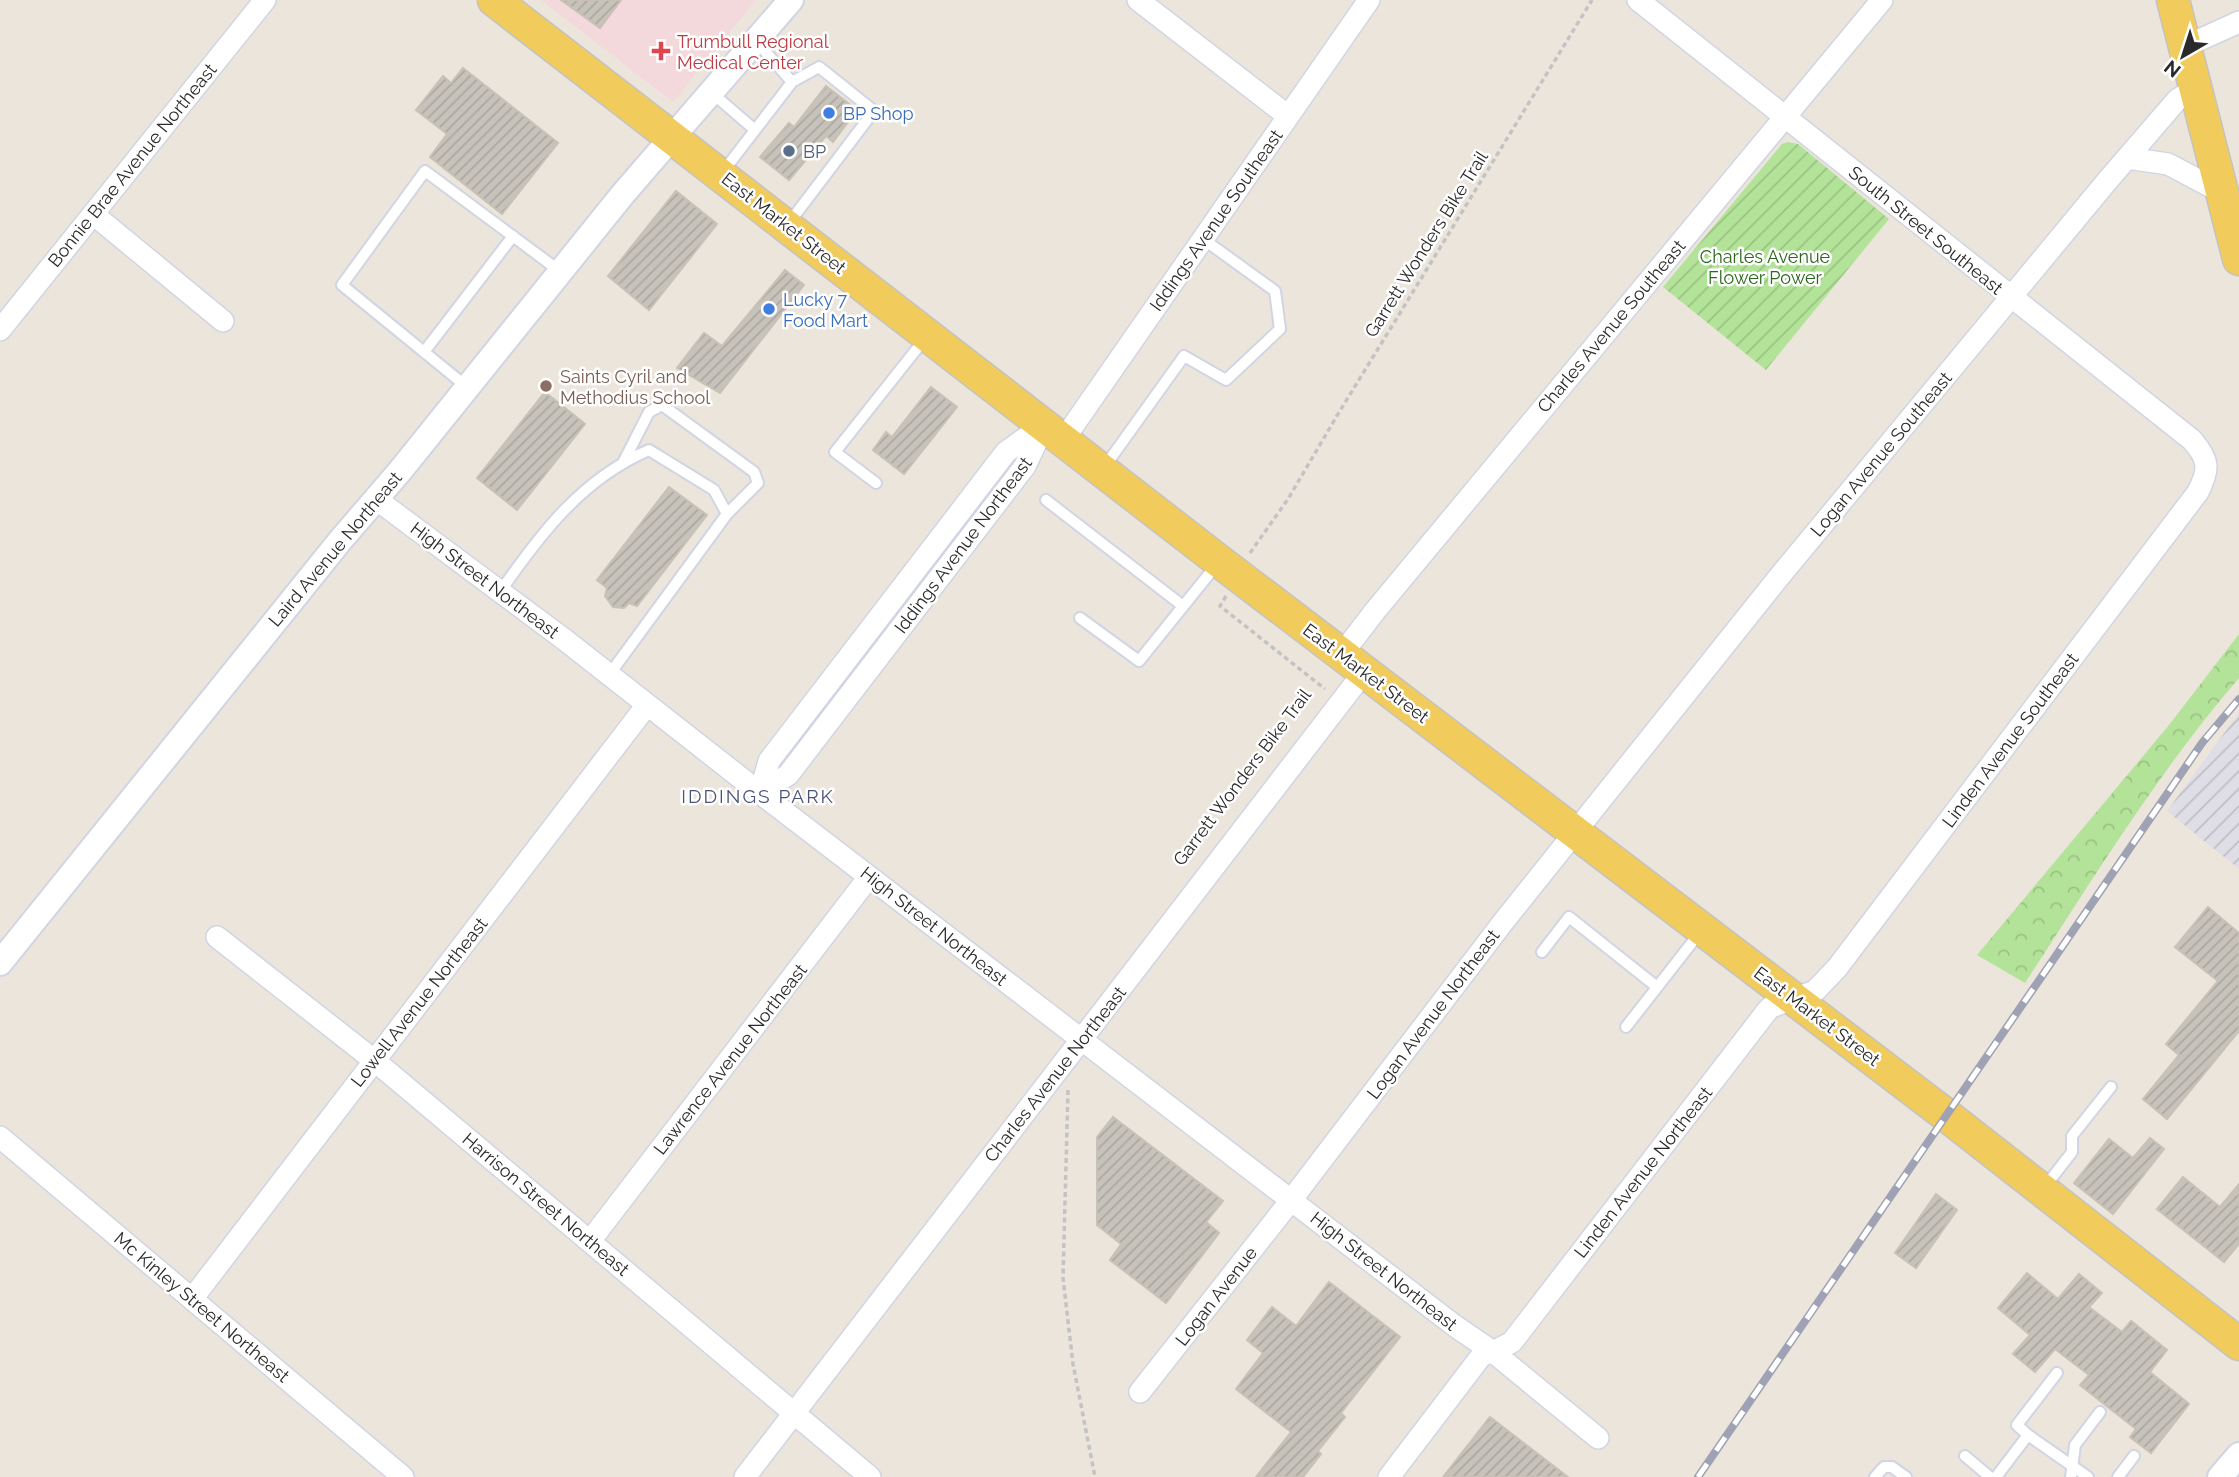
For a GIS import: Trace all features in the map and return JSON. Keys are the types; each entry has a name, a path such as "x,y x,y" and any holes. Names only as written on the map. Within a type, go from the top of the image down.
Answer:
{"main road":[{"name":"East Market Street","path":"494,0 1228,568 1796,1000 2239,1344"},
{"path":"2173,0 2239,259"}],"street":[{"name":"Bonnie Brae Avenue Northeast","path":"0,330 265,0"},
{"name":"Laird Avenue Northeast","path":"0,963 321,563 623,194 791,0"},
{"path":"1138,0 1288,116"},
{"name":"Iddings Avenue Southeast","path":"1054,432 1203,239 1369,0"},
{"name":"South Street Southeast","path":"1638,0 2192,440 2202,452 2207,465"},
{"name":"Charles Avenue Southeast","path":"1353,663 1375,611 1882,0"},
{"path":"2186,46 2239,22"},
{"name":"Logan Avenue Southeast","path":"1575,831 1779,577 2011,297 2177,100 2196,88"},
{"path":"2127,159 2168,164 2221,192"},
{"path":"93,214 223,321"},
{"name":"Iddings Avenue Northeast","path":"760,793 769,761 1006,452 1054,432"},
{"name":"Linden Avenue Southeast","path":"1796,1000 1822,986 1837,968 2198,492 2206,477 2207,465"},
{"name":"High Street Northeast","path":"376,499 1455,1326 1493,1352 1598,1438"},
{"name":"Charles Avenue Northeast","path":"745,1477 1082,1041 1353,663"},
{"name":"Lowell Avenue Northeast","path":"192,1299 647,705"},
{"name":"Logan Avenue Northeast","path":"1292,1199 1575,831"},
{"name":"Lawrence Avenue Northeast","path":"590,1241 869,877"},
{"name":"Harrison Street Northeast","path":"217,937 375,1060 870,1477"},
{"name":"Linden Avenue Northeast","path":"1389,1477 1482,1355 1512,1342 1767,1011 1771,1007 1796,1000"},
{"name":"Mc Kinley Street Northeast","path":"0,1137 403,1477"},
{"name":"Logan Avenue","path":"1140,1392 1292,1199"},
{"path":"2220,1477 2239,1455"}],"lane":[{"path":"756,41 792,82"},
{"path":"721,174 792,82 819,66 874,111 787,225"},
{"path":"712,93 755,130"},
{"path":"467,387 342,285 425,171 561,272"},
{"path":"424,352 513,236"},
{"path":"1102,469 1184,356 1226,380 1280,329 1275,290 1203,239"},
{"path":"876,483 835,452 928,334"},
{"path":"609,675 727,514 758,483 754,472 662,405 649,412 624,461"},
{"path":"500,592 534,544 579,494 624,461 649,450 714,490 727,514"},
{"path":"1046,500 1183,606"},
{"path":"1080,618 1139,661 1183,606 1228,568"},
{"path":"1542,952 1569,917 1657,986"},
{"path":"1626,1027 1703,929"},
{"path":"2042,1190 2073,1152 2072,1136 2111,1087"},
{"path":"2057,1373 2017,1425 2072,1471 2088,1477"},
{"path":"2072,1471 2075,1445 2100,1412"},
{"path":"1965,1456 1993,1477 2028,1435"},
{"path":"2118,1477 2134,1456"},
{"path":"1875,1477 1884,1467 1892,1467 1906,1477"}],"path":[{"name":"Garrett Wonders Bike Trail","path":"1326,689 1220,606 1228,568 1248,556 1288,499 1592,0"},
{"path":"1068,1059 1063,1278 1073,1364 1095,1477"}],"shaded area":[{"name":"Trumbull Regional Medical Center","path":"541,0 756,0 673,102"},
{"path":"2239,713 2239,869 2167,811"}],"green space":[{"name":"Charles Avenue Flower Power","path":"1782,144 1798,144 1889,219 1766,370 1663,287"},
{"path":"2239,634 2239,678 2154,788 2025,983 1977,955 2169,725"}],"building":[{"path":"561,0 621,0 600,28"},
{"path":"463,68 558,143 502,214 430,157 447,134 416,110 443,76 451,83"},
{"path":"826,86 857,110 833,142 826,136 789,180 760,157 789,123 794,127"},
{"path":"676,191 717,224 649,310 608,276"},
{"name":"Lucky 7 Food Mart","path":"785,270 804,285 720,393 677,368 704,333 722,346"},
{"path":"931,387 957,407 904,474 873,450 886,432 892,437"},
{"path":"545,392 585,424 517,510 477,478"},
{"path":"669,487 707,515 637,606 629,603 624,608 613,607 605,596 607,588 597,580"},
{"path":"2208,907 2239,933 2239,1031 2167,1119 2143,1099 2179,1055 2166,1044 2218,981 2175,947"},
{"path":"1113,1117 1223,1201 1206,1222 1219,1233 1166,1303 1110,1260 1121,1244 1097,1225 1097,1137"},
{"path":"2150,1138 2164,1149 2113,1214 2074,1183 2109,1139 2133,1158"},
{"path":"2183,1177 2220,1207 2239,1184 2239,1244 2224,1262 2157,1209"},
{"path":"1936,1194 1957,1210 1916,1268 1895,1253"},
{"path":"2027,1273 2058,1299 2079,1274 2102,1293 2089,1307 2122,1332 2131,1321 2167,1350 2150,1372 2189,1404 2151,1453 2130,1437 2136,1429 2080,1385 2089,1375 2055,1349 2035,1372 2013,1354 2030,1335 1998,1308"},
{"path":"1329,1282 1400,1337 1341,1413 1345,1417 1318,1451 1321,1454 1303,1477 1256,1477 1291,1432 1236,1389 1263,1353 1247,1340 1272,1307 1296,1326"},
{"path":"1490,1417 1568,1477 1443,1477"}],"railway":[{"path":"1698,1477 2202,743 2239,699"}],"place":[{"name":"Trumbull Regional Medical Center","path":"661,51"},
{"name":"BP Shop","path":"829,113"},
{"name":"BP","path":"789,151"},
{"name":"Lucky 7 Food Mart","path":"769,309"},
{"name":"Saints Cyril and Methodius School","path":"546,386"}],"district":[{"name":"IDDINGS PARK","path":"758,796"}]}
